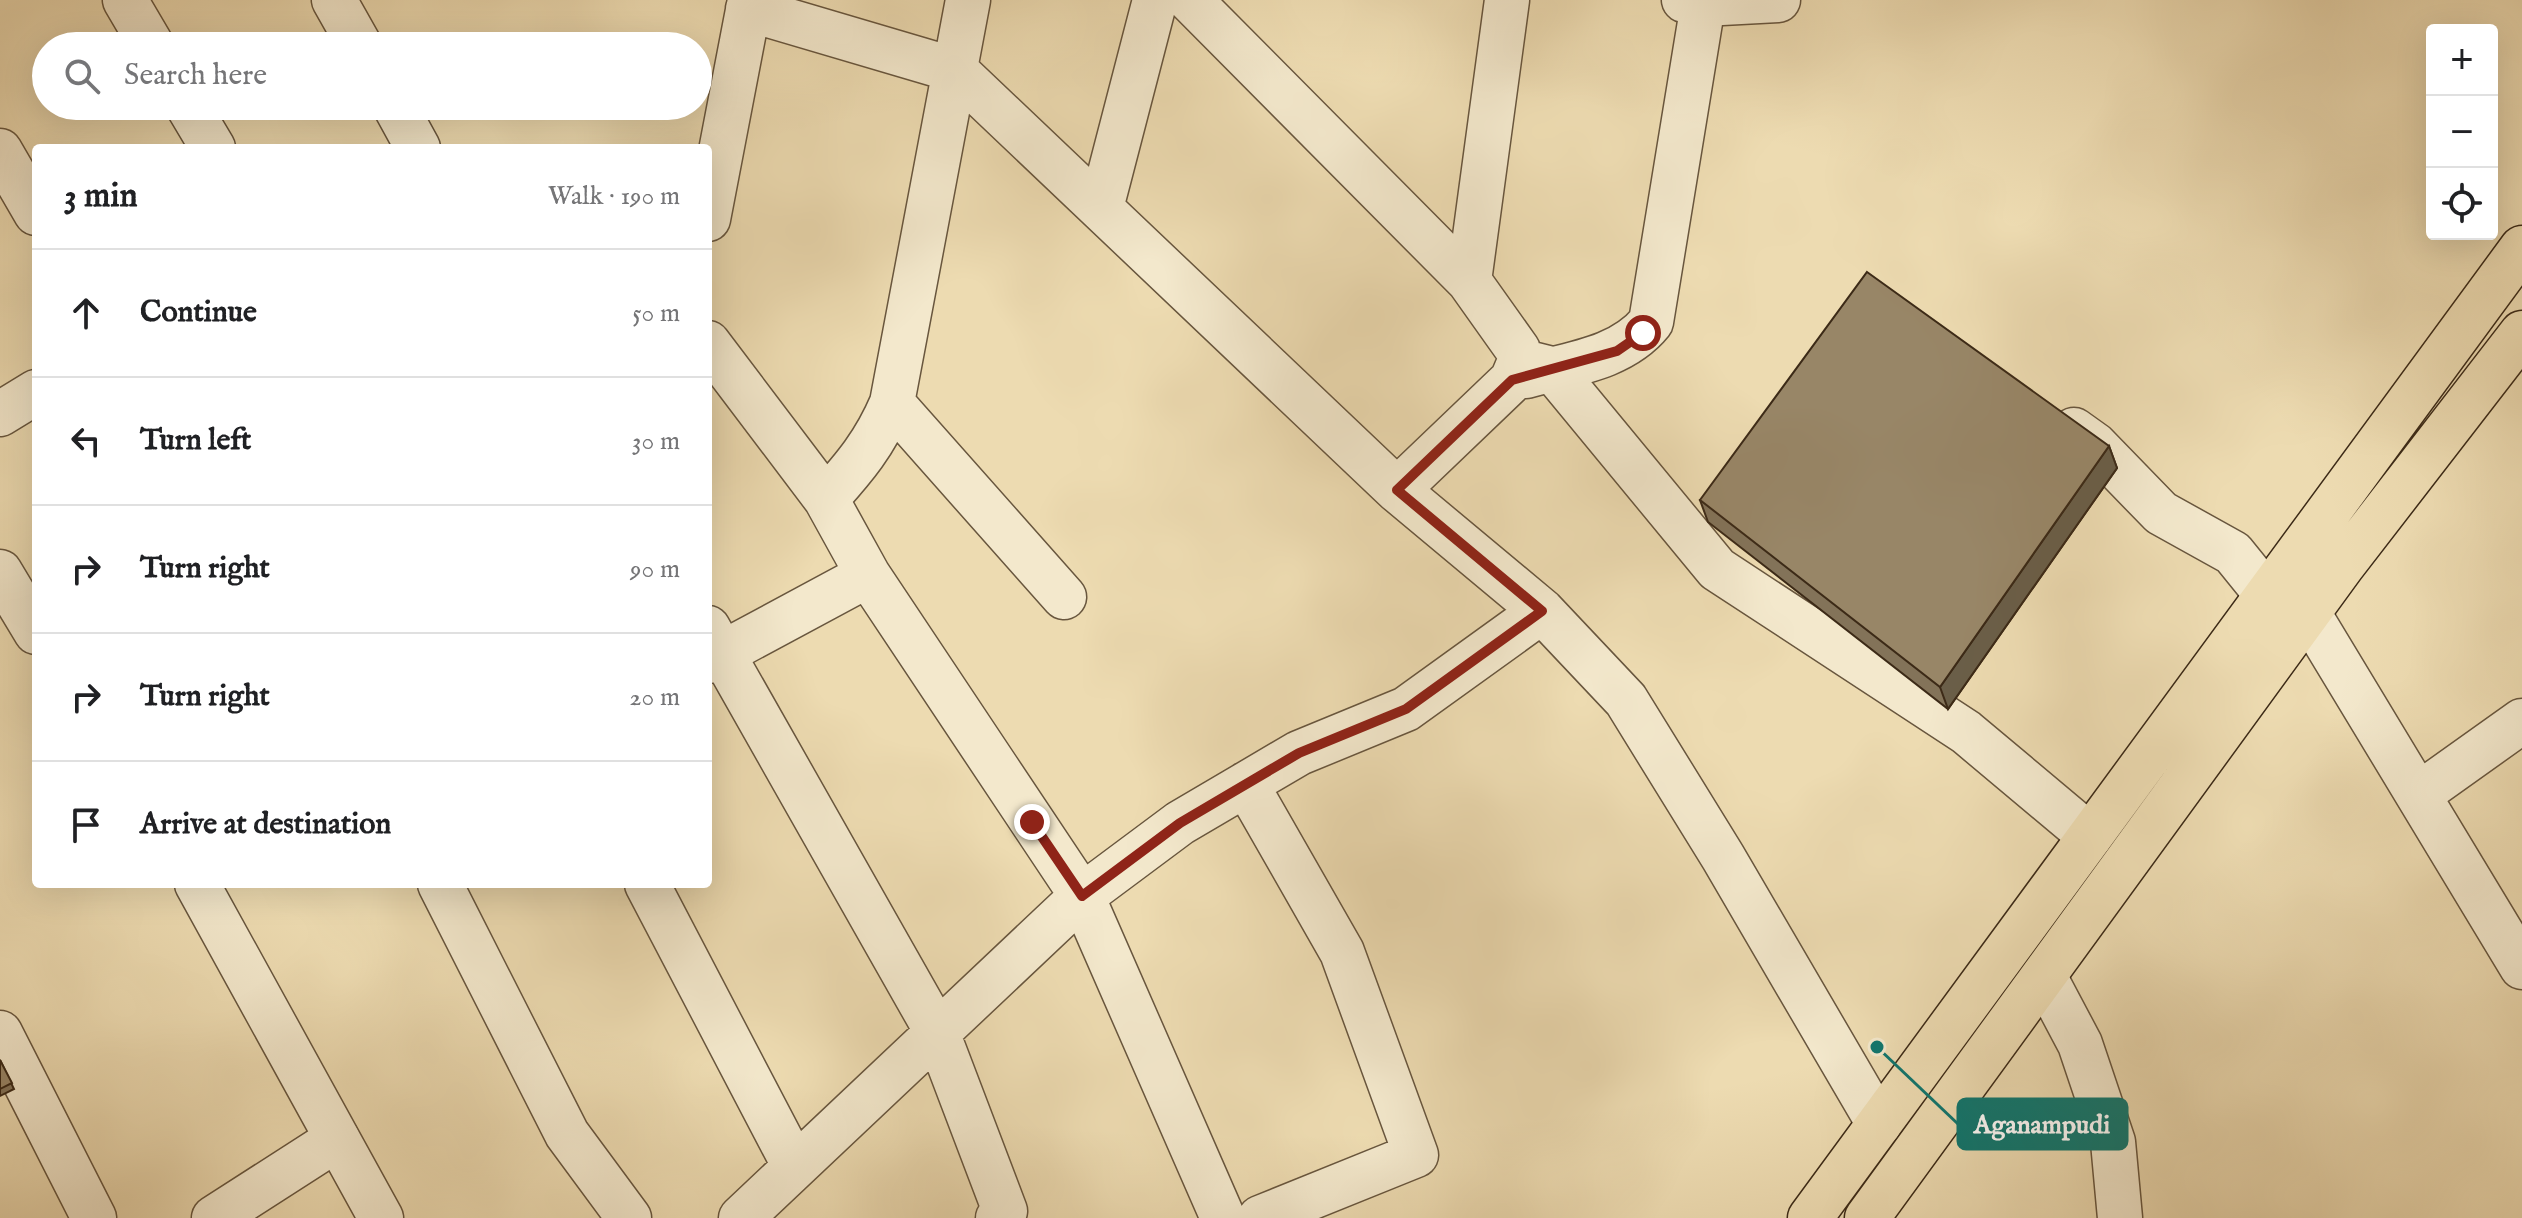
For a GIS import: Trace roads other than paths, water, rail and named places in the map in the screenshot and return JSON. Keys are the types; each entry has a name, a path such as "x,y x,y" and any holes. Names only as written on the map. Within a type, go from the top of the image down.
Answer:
{"main road":[{"path":"1810,1218 2522,248"},
{"path":"1867,1218 2308,613 2522,333"}],"street":[{"path":"125,0 144,32"},
{"path":"334,0 352,32"},
{"path":"826,499 861,460 879,434 892,403 968,0"},
{"path":"1101,208 1155,0"},
{"path":"1190,0 1469,281 1518,350 1528,370 1717,569 1966,732 2090,836"},
{"path":"1469,281 1507,0"},
{"path":"1397,490 1528,370 1617,351 1643,333 1651,322 1693,2 1778,0"},
{"path":"712,198 749,4 955,70 1397,490 1542,611 1626,700 1723,857 1879,1124"},
{"path":"196,120 211,144"},
{"path":"403,120 416,144"},
{"path":"0,151 32,206"},
{"path":"712,348 826,499 868,575 1082,896 1223,1218"},
{"path":"0,414 32,394"},
{"path":"892,403 1064,597"},
{"path":"2045,409 2095,445 2161,513 2233,553 2267,595"},
{"path":"0,572 32,623"},
{"path":"868,575 713,648 937,1032 1005,1211 998,1218"},
{"path":"741,1218 1082,896 1180,823 1299,753 1406,709 1542,611"},
{"path":"2308,613 2522,967"},
{"path":"2418,795 2522,721"},
{"path":"1246,784 1342,952 1416,1155 1260,1218"},
{"path":"199,888 381,1218"},
{"path":"442,888 567,1134 629,1218"},
{"path":"649,888 795,1167"},
{"path":"2044,976 2080,1044 2113,1142 2120,1218"},
{"path":"0,1033 94,1218"},
{"path":"214,1218 337,1139"}],"place":[{"name":"Aganampudi","path":"1877,1047"}]}
